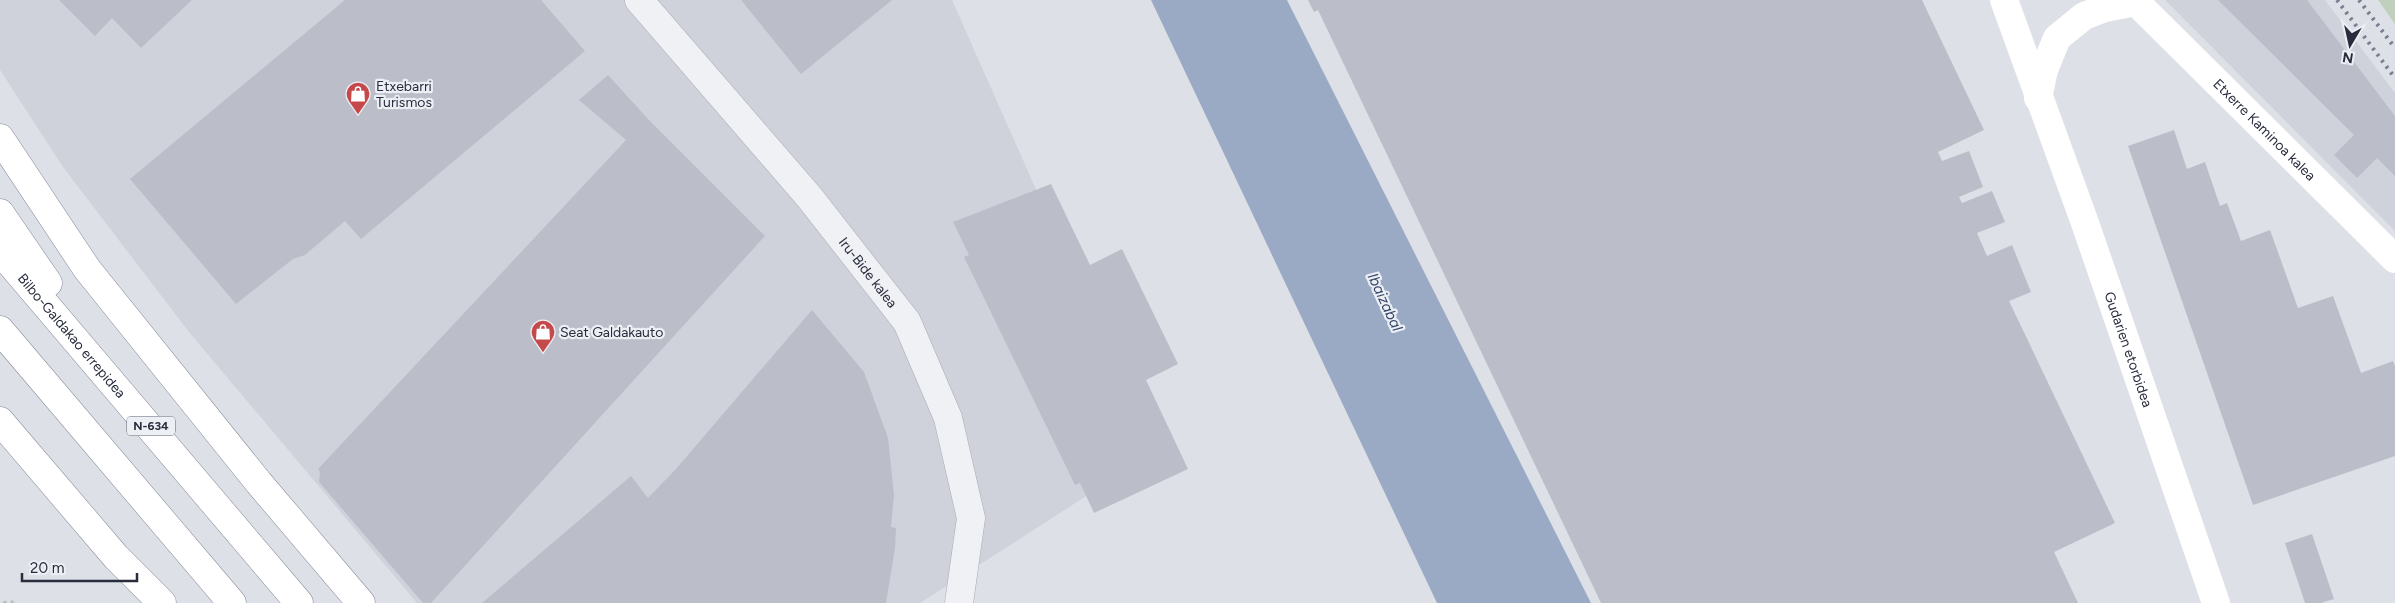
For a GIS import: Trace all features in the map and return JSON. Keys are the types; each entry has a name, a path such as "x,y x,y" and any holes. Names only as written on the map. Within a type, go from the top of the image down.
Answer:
{"main road":[{"name":"Gudarien etorbidea","path":"2004,0 2085,224 2216,603"},
{"path":"2038,98 2044,70 2057,38 2084,16 2105,8 2135,1"},
{"name":"Etxerre Kaminoa kalea","path":"2135,1 2395,259"},
{"path":"0,138 87,269 259,483 360,603"},
{"path":"0,213 124,394"},
{"name":"Bilbo-Galdakao errepidea","path":"0,251 124,394 299,603"},
{"path":"0,330 232,603"},
{"path":"0,421 116,557 162,603"}],"street":[{"name":"Iru-Bide kalea","path":"639,0 810,198 906,322 948,418 971,518 959,603"}],"path":[{"path":"3,603 10,601 14,603"}],"shaded area":[{"path":"0,0 952,0 1153,453 920,603 417,603 189,332 63,167 0,70"},
{"path":"2165,0 2325,0 2395,93 2395,231"}],"green space":[{"path":"2378,0 2395,0 2395,24"}],"water":[{"name":"Ibaizabal","path":"1151,0 1287,0 1591,603 1437,603"}],"building":[{"path":"59,0 192,0 141,48 112,18 95,36"},
{"name":"Etxebarri Turismos","path":"345,0 541,0 585,51 361,239 345,221 305,255 293,259 236,304 130,179"},
{"path":"741,0 892,0 801,74"},
{"path":"1308,0 1922,0 1984,130 1938,152 1942,161 1969,151 1983,187 1959,197 1962,203 1992,191 2005,222 1977,233 1987,256 2012,245 2031,292 2009,301 2115,523 2054,552 2078,603 1601,603 1318,10 1314,12"},
{"path":"2218,0 2307,0 2395,116 2395,176 2377,158 2357,178 2334,155 2354,135"},
{"name":"Seat Galdakauto","path":"608,75 648,119 765,236 431,603 423,603 319,482 320,472 318,469 626,140 579,100"},
{"path":"2174,130 2187,169 2205,162 2220,206 2227,203 2241,241 2270,230 2298,308 2333,296 2361,373 2393,361 2395,366 2395,456 2253,505 2128,146"},
{"path":"1051,184 1090,265 1122,249 1178,364 1146,380 1188,469 1094,513 1080,483 1075,485 964,257 969,255 953,222"},
{"path":"812,310 864,372 888,438 894,495 891,527 896,528 895,548 886,603 482,603 631,476 648,498 676,469"},
{"path":"2312,534 2334,599 2321,603 2305,603 2285,543"}],"railway":[{"path":"2337,0 2395,78"},
{"path":"2359,0 2395,48"}],"place":[{"name":"Etxebarri Turismos","path":"358,115"},
{"name":"Seat Galdakauto","path":"543,353"}]}
